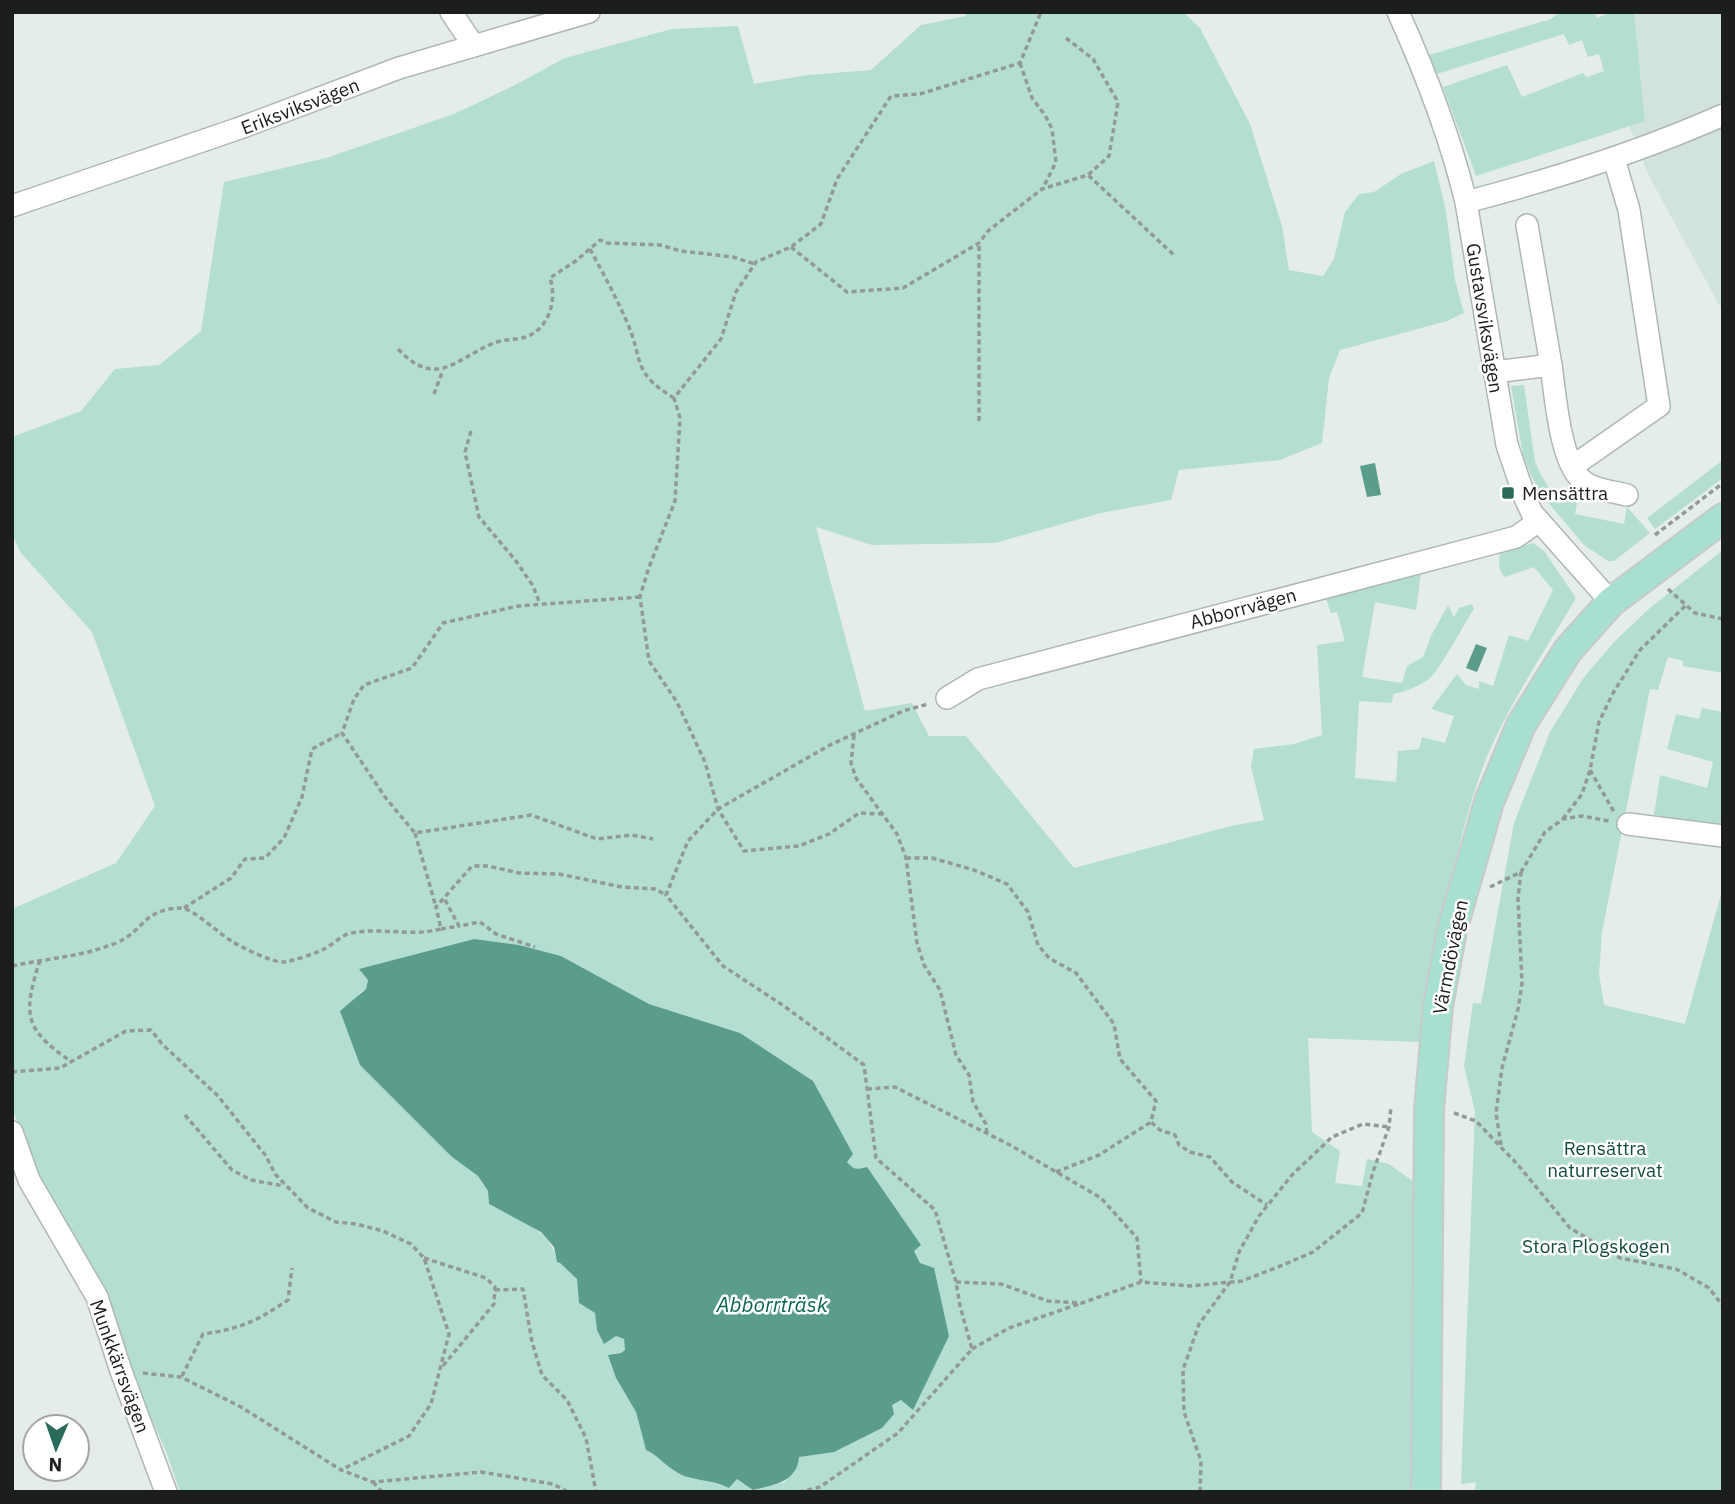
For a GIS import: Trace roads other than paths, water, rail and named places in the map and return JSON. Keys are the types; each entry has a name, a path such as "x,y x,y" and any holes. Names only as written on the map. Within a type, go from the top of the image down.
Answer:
{"main road":[{"name":"Värmdövägen","path":"1426,1492 1429,1109 1438,1006 1452,930 1489,802 1521,725 1568,650 1611,602 1723,518"}],"street":[{"path":"451,12 474,46"},
{"name":"Eriksviksvägen","path":"12,206 240,128 399,68 589,12"},
{"name":"Gustavsviksvägen","path":"1398,12 1443,121 1466,202 1512,465 1525,498 1539,522 1611,602"},
{"path":"1466,202 1614,159 1723,115"},
{"path":"1573,466 1659,406 1629,210 1614,159"},
{"path":"1527,225 1563,441 1580,478 1597,488 1627,495"},
{"path":"1494,373 1551,365"},
{"name":"Abborrvägen","path":"947,698 978,679 1503,541 1516,537 1539,522"},
{"path":"1628,824 1723,836"},
{"name":"Munkkärrsvägen","path":"12,1132 29,1180 97,1297 166,1492"}],"water":[{"path":"1375,463 1381,495 1367,497 1360,466"},
{"path":"1476,644 1487,648 1477,672 1466,668"},
{"name":"Abborrträsk","path":"474,939 519,945 561,956 649,1004 740,1033 813,1081 853,1154 847,1162 856,1169 867,1167 921,1245 914,1251 920,1263 934,1268 949,1336 913,1410 901,1400 892,1405 894,1414 882,1428 834,1452 799,1457 794,1472 789,1477 776,1484 753,1490 737,1479 729,1488 684,1476 646,1450 636,1412 616,1378 608,1355 625,1350 624,1339 616,1336 604,1344 597,1330 595,1313 579,1303 577,1279 557,1262 554,1247 541,1232 489,1204 488,1191 478,1176 452,1157 360,1065 340,1011 366,989 368,980 359,969"}],"place":[{"name":"Mensättra","path":"1508,493"}],"park label":[{"name":"Rensättra naturreservat","path":"1605,1159"},
{"name":"Stora Plogskogen","path":"1596,1246"}]}
